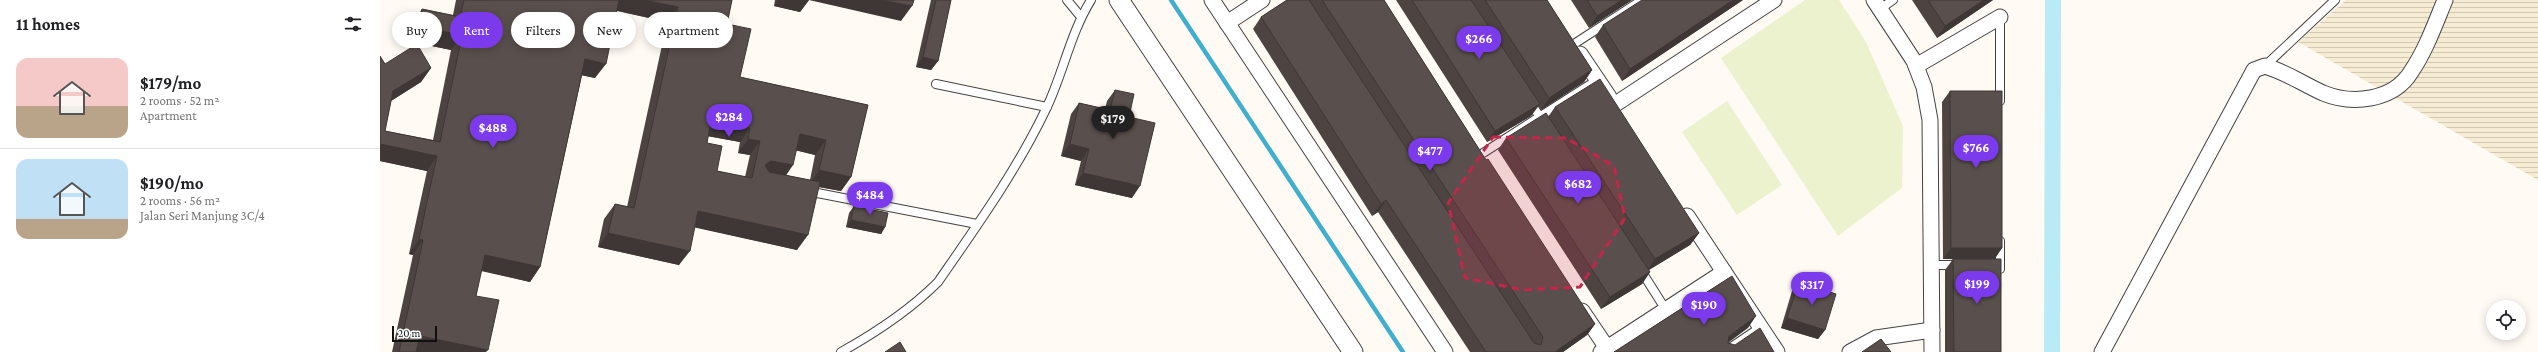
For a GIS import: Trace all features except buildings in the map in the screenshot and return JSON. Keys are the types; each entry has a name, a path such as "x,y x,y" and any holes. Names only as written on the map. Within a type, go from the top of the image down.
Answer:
{"street":[{"path":"1119,0 1353,352"},
{"path":"1212,0 1445,352"},
{"path":"1227,23 1262,0"},
{"path":"1614,105 1774,0"},
{"path":"2102,352 2254,70 2265,66 2282,71 2324,93 2352,100 2371,99 2393,90 2411,74 2445,0"},
{"path":"1877,4 1916,66 1924,87 1930,120 1932,352"},
{"path":"1916,66 2000,17"},
{"path":"1566,32 1622,118"},
{"path":"1471,142 1489,169"},
{"path":"1678,201 1777,352"},
{"path":"1576,302 1604,350 1724,272"},
{"path":"1850,352 1876,338 1932,330"}],"lane":[{"path":"1067,0 1081,17"},
{"path":"841,352 882,329 921,299 938,282 1033,137 1047,107 1081,17 1090,0"},
{"path":"1574,44 1642,0"},
{"path":"1877,4 1893,0"},
{"path":"2265,66 2335,0"},
{"path":"2000,17 2000,110"},
{"path":"1480,155 1597,80"},
{"path":"936,84 1047,107"},
{"path":"1527,97 1553,136"},
{"path":"799,189 977,224"},
{"path":"2000,234 1996,265 2000,281"},
{"path":"1636,263 1666,310"},
{"path":"1931,265 1969,265"},
{"path":"1724,352 1761,327"}],"highlighted area":[{"path":"1493,137 1566,138 1614,166 1625,218 1580,287 1523,290 1465,278 1448,203"}],"shaded area":[{"path":"2346,0 2538,0 2538,180 2298,42"}],"green space":[{"path":"1805,0 1839,0 1866,42 1903,126 1902,188 1838,236 1721,58"},
{"path":"1727,101 1782,185 1737,215 1682,132"}],"waterway":[{"path":"1171,0 1403,352"},
{"path":"2052,352 2053,0"}]}
